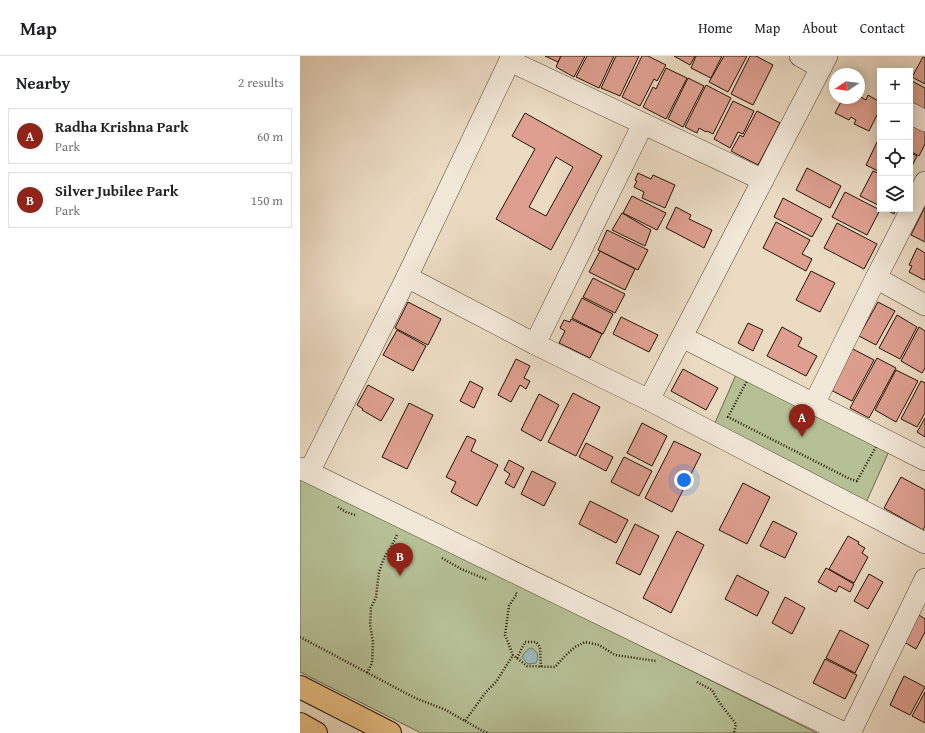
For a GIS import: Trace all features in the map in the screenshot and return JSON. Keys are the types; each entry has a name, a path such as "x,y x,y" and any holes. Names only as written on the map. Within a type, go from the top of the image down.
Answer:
{"main road":[{"path":"300,687 390,733"},
{"path":"300,724 316,733"}],"street":[{"path":"649,400 824,62 800,56"},
{"path":"762,180 643,124 511,58 407,277 304,470 844,733"},
{"path":"913,114 925,120"},
{"path":"535,344 643,124"},
{"path":"814,404 876,278 924,188"},
{"path":"407,277 925,543"},
{"path":"876,278 925,305"},
{"path":"682,337 925,460"},
{"path":"850,733 925,579"}],"path":[{"path":"748,379 877,445 857,481 850,479 728,417 748,379"},
{"path":"367,673 372,663 373,642 370,625 371,608 376,597 379,572 384,558 397,535"},
{"path":"517,594 509,606 505,635 513,655 527,666 555,667 575,647 586,642 599,645 615,655 662,662"},
{"path":"300,637 415,698 446,710 488,733"},
{"path":"517,658 525,642 536,642 540,647 541,667"},
{"path":"466,721 486,692 496,682 513,655"},
{"path":"691,679 712,690 719,702 736,724 734,733"}],"green space":[{"path":"738,370 890,449 865,505 714,425"},
{"path":"300,477 817,733 421,733 300,672"}],"water":[{"path":"532,648 537,653 536,663 528,664 522,657 526,651"}],"building":[{"path":"545,56 561,56 558,62"},
{"path":"561,56 585,56 574,77 556,67"},
{"path":"587,56 614,56 599,88 576,77"},
{"path":"616,56 639,56 620,96 601,88"},
{"path":"642,56 648,56 666,65 657,81 654,79 640,106 622,97"},
{"path":"674,56 695,56 690,65"},
{"path":"696,56 722,56 711,78 691,68"},
{"path":"724,56 747,56 728,92 709,82"},
{"path":"750,56 756,56 773,65 753,105 731,94"},
{"path":"923,57 925,58 925,84 913,78"},
{"path":"666,68 687,78 666,119 643,107 653,87 656,89"},
{"path":"688,78 704,86 683,127 668,119"},
{"path":"913,82 925,88 925,118 913,112"},
{"path":"706,85 731,98 713,134 699,128 697,133 685,127"},
{"path":"868,95 877,100 877,115 869,131 854,124 856,120 851,117 849,120 835,113 840,104 865,104"},
{"path":"733,101 754,111 743,134 738,132 730,148 714,139"},
{"path":"757,111 780,123 758,165 731,151 740,135 743,137"},
{"path":"525,113 602,156 551,250 496,219 535,149 512,136","holes":["556,157 573,167 546,216 529,207"]},
{"path":"913,118 925,124 925,144 919,156 913,153"},
{"path":"877,142 877,170 866,165"},
{"path":"913,154 917,156 913,164"},
{"path":"807,168 841,186 830,208 796,190"},
{"path":"873,171 877,173 877,204 860,196"},
{"path":"638,173 651,179 653,175 675,185 665,208 642,198 644,192 634,187 637,181 635,180"},
{"path":"845,192 877,208 877,212 879,212 867,235 832,217"},
{"path":"632,196 666,213 657,230 623,213"},
{"path":"783,198 822,219 812,237 774,217"},
{"path":"676,207 691,215 689,219 712,230 704,248 666,228"},
{"path":"925,207 925,242 911,235"},
{"path":"622,213 651,230 645,246 612,230"},
{"path":"776,222 810,240 802,254 812,259 806,271 763,248"},
{"path":"837,223 877,244 864,269 824,248"},
{"path":"607,230 648,250 638,270 598,250"},
{"path":"917,248 925,253 924,280 909,272 912,266 909,265"},
{"path":"600,251 635,269 625,290 589,272"},
{"path":"811,271 835,283 820,312 796,300"},
{"path":"593,278 625,294 615,313 583,297"},
{"path":"582,298 613,314 603,334 572,318"},
{"path":"408,302 441,319 428,345 395,328"},
{"path":"878,302 895,311 876,345 859,336"},
{"path":"897,315 917,327 900,359 879,348"},
{"path":"621,317 658,335 649,352 613,334"},
{"path":"571,319 602,334 590,358 559,343 565,331 560,328 564,320 570,322"},
{"path":"748,323 763,330 753,351 738,343"},
{"path":"782,327 802,338 798,346 817,356 806,376 767,356"},
{"path":"919,327 925,331 925,368 922,373 901,361"},
{"path":"397,330 426,346 413,371 383,355"},
{"path":"849,347 874,360 852,401 827,388"},
{"path":"877,358 896,368 869,418 850,408"},
{"path":"516,359 530,366 524,378 530,381 526,389 520,385 511,402 498,395"},
{"path":"683,369 718,388 706,410 671,391"},
{"path":"896,370 918,381 896,422 875,410"},
{"path":"470,381 483,388 474,408 460,401"},
{"path":"921,381 925,383 925,413 917,427 901,419"},
{"path":"368,385 394,399 381,421 362,410 363,409 357,405"},
{"path":"573,393 600,407 576,456 548,442"},
{"path":"539,394 559,405 541,441 521,430"},
{"path":"409,403 433,415 407,469 382,457"},
{"path":"925,418 925,437 917,432"},
{"path":"642,423 667,436 652,466 627,453"},
{"path":"467,436 476,440 471,451 498,465 477,506 451,492 456,482 446,477"},
{"path":"674,441 701,454 672,512 645,498"},
{"path":"586,443 613,457 606,471 579,457"},
{"path":"624,457 652,471 639,496 611,482"},
{"path":"509,460 524,468 514,488 505,483 510,474 504,470"},
{"path":"532,471 556,483 544,506 521,494"},
{"path":"901,477 925,490 925,526 923,530 884,508"},
{"path":"743,483 770,497 747,544 719,530"},
{"path":"590,501 628,520 616,543 579,524"},
{"path":"773,521 797,533 785,558 760,546"},
{"path":"635,524 659,536 640,575 616,563"},
{"path":"677,531 704,545 671,613 643,598"},
{"path":"848,536 859,542 858,544 865,548 862,553 868,557 854,583 829,569"},
{"path":"826,568 854,584 850,592 839,586 836,592 818,582"},
{"path":"869,574 883,582 868,609 854,601"},
{"path":"737,575 769,592 757,616 725,599"},
{"path":"785,597 805,608 792,634 772,623"},
{"path":"919,615 925,619 925,632 916,649 904,642"},
{"path":"840,630 869,645 855,673 826,658"},
{"path":"825,659 857,675 845,699 813,683"},
{"path":"904,676 925,687 910,715 890,705"},
{"path":"925,692 925,723 912,716"}],"place":[{"name":"Radha Krishna Park","path":"802,437"},
{"name":"Silver Jubilee Park","path":"400,576"}]}
